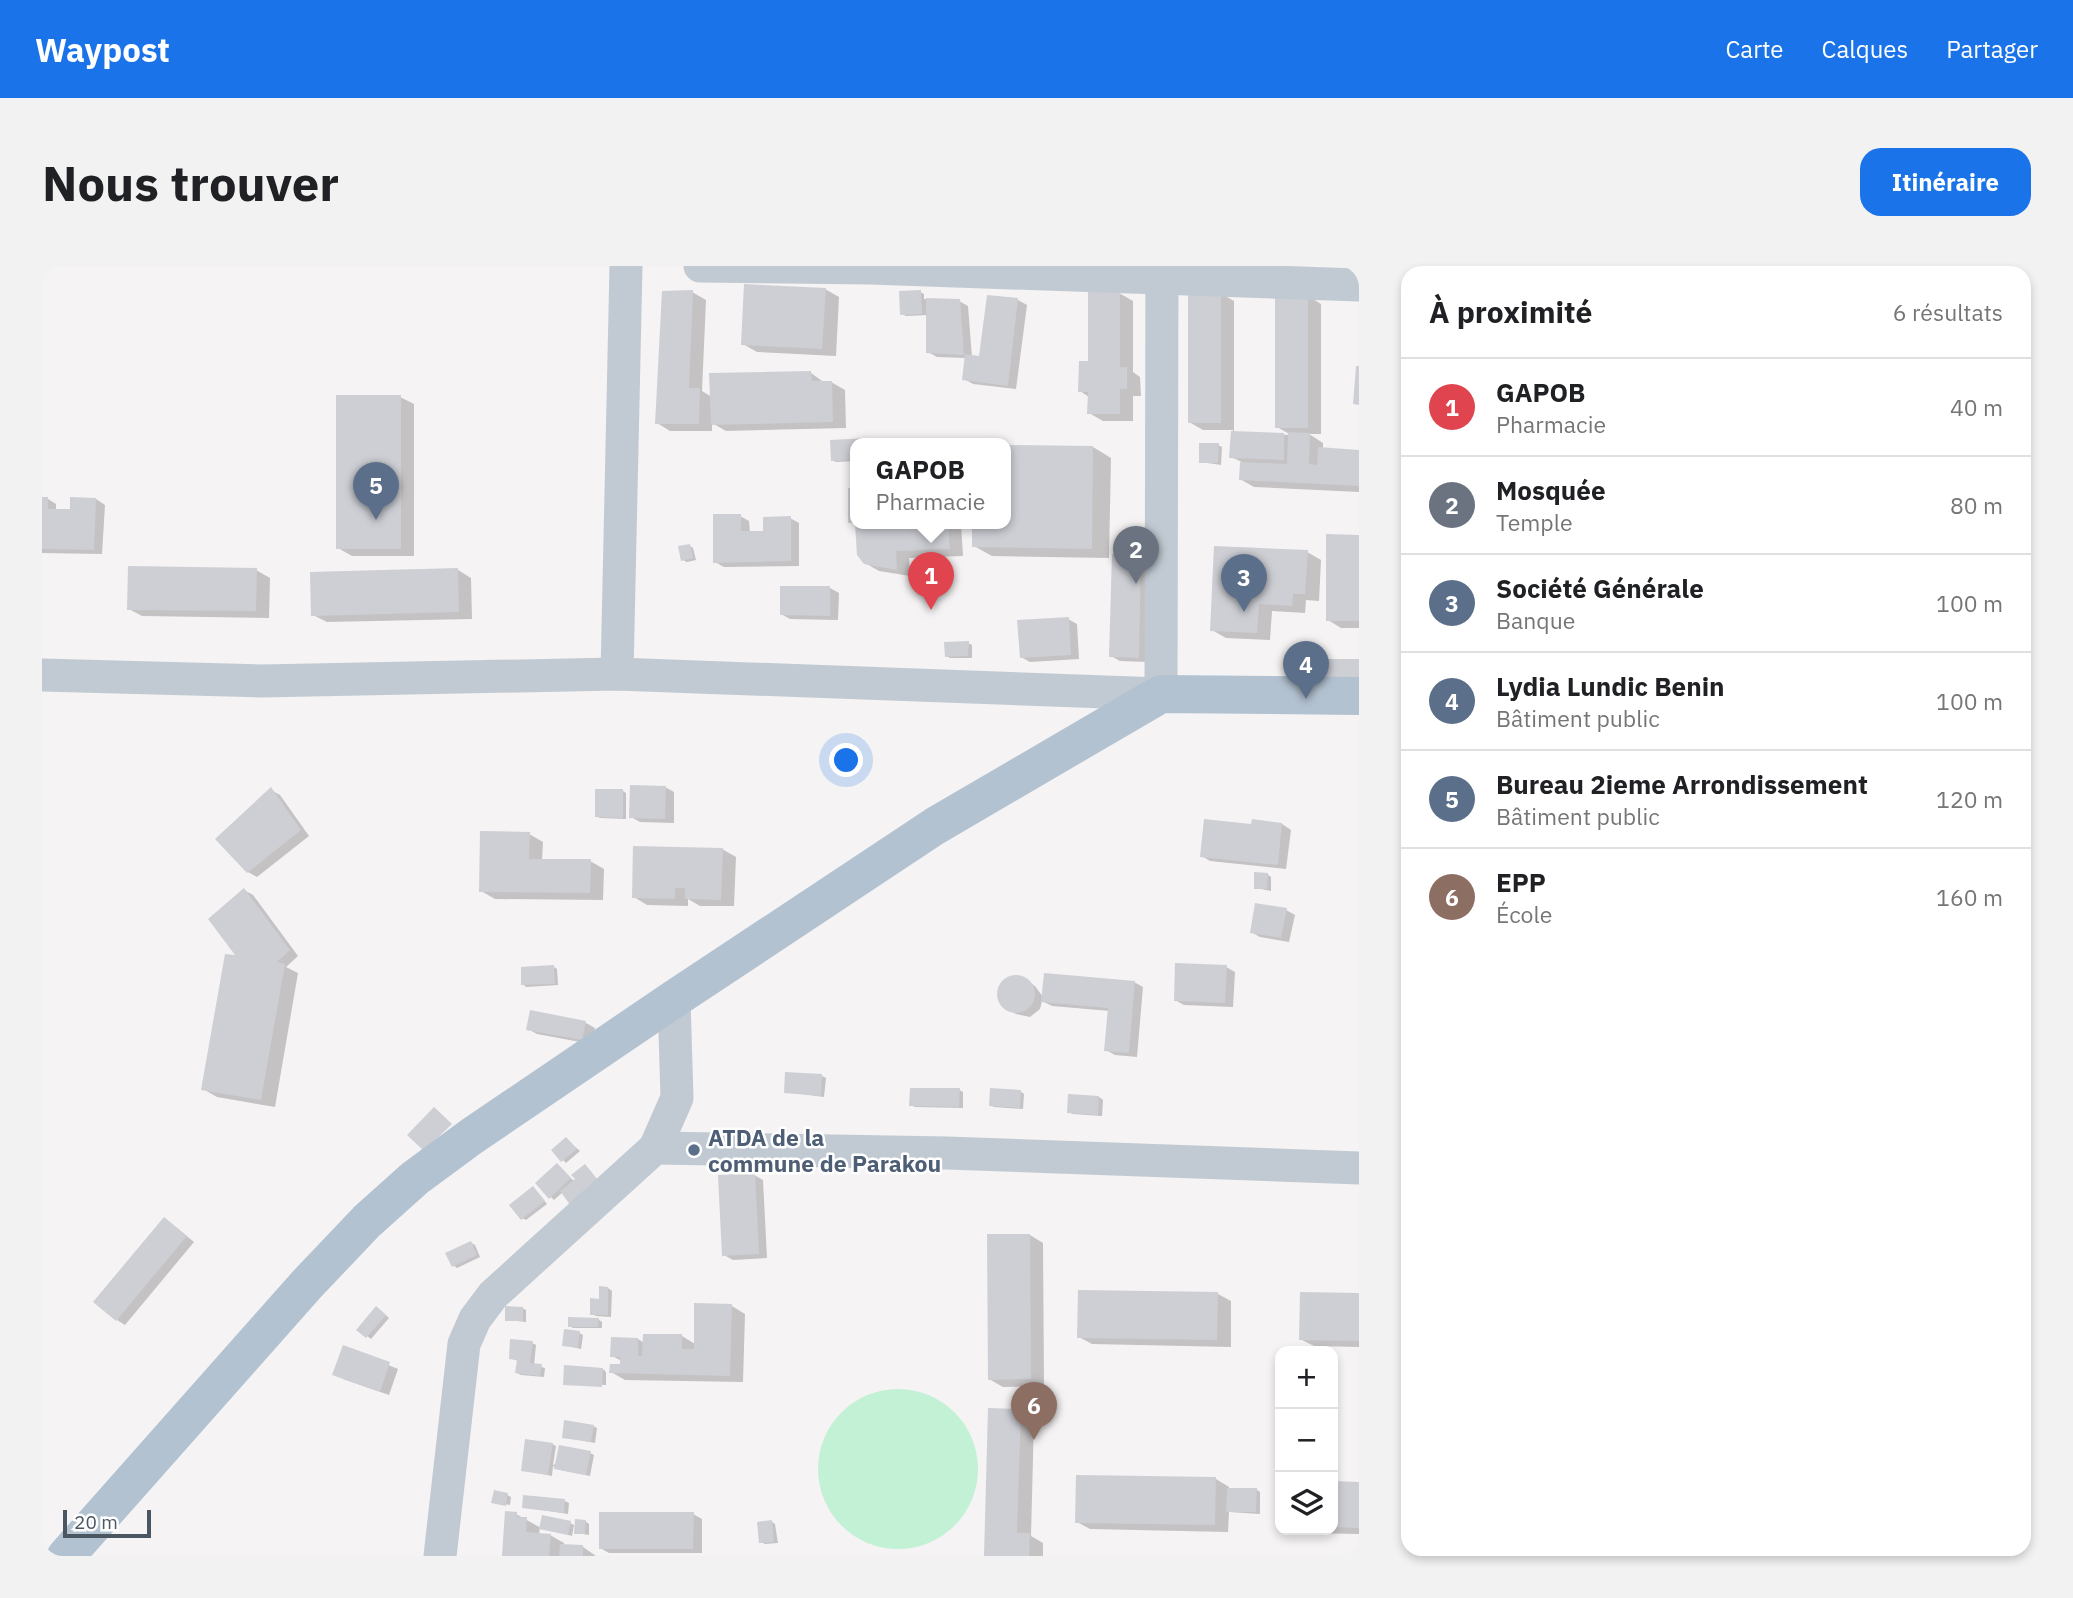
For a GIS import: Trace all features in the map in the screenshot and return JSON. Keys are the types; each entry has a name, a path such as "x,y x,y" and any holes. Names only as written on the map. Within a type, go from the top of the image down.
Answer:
{"main road":[{"path":"66,1556 308,1283 367,1221 415,1178 472,1136 674,999 935,826 1161,694 1359,696"}],"street":[{"path":"617,674 626,266"},
{"path":"700,266 1161,271 1359,285"},
{"path":"42,675 261,681 617,674 1161,694 1161,271"},
{"path":"440,1556 464,1344 475,1319 493,1295 655,1147 677,1098 674,999"},
{"path":"655,1147 961,1154 1359,1168"}],"green space":[{"path":"898,1389 929,1395 954,1413 972,1438 978,1469 972,1500 954,1525 929,1543 898,1549 867,1543 842,1525 824,1500 818,1469 824,1438 842,1413 867,1395"}],"building":[{"path":"744,284 826,288 822,349 741,345"},
{"path":"693,290 689,388 700,388 699,424 655,424 662,291"},
{"path":"921,290 922,314 900,315 899,291"},
{"path":"1188,291 1221,291 1221,423 1188,423"},
{"path":"1088,292 1120,292 1120,367 1127,367 1127,389 1120,389 1120,414 1087,414 1088,392 1078,392 1079,361 1088,361"},
{"path":"987,295 1018,298 1008,386 962,380 965,354 979,356"},
{"path":"1275,295 1308,295 1308,428 1275,428"},
{"path":"926,298 960,299 964,355 926,353"},
{"path":"1356,366 1359,366 1359,405 1353,404"},
{"path":"811,371 812,381 832,381 833,422 711,425 709,373"},
{"path":"336,395 401,395 401,549 336,549"},
{"path":"1231,431 1284,433 1284,460 1229,458"},
{"path":"1288,432 1310,433 1309,464 1317,465 1318,447 1359,450 1359,486 1239,480 1240,462 1287,464"},
{"path":"850,439 850,460 831,461 830,440"},
{"path":"1199,443 1219,443 1218,463 1199,463"},
{"path":"1011,445 1093,446 1092,549 972,547 972,529 1011,529"},
{"path":"848,488 850,488 850,523"},
{"path":"42,497 48,497 48,509 70,509 70,497 96,498 94,550 42,549"},
{"path":"713,514 741,514 741,531 763,531 763,517 791,516 791,561 713,563"},
{"path":"855,529 948,529 950,549 896,551 897,570 864,564 857,555"},
{"path":"1326,534 1359,535 1359,621 1326,621"},
{"path":"690,544 693,558 681,561 678,546"},
{"path":"1214,546 1308,550 1305,594 1293,594 1292,606 1259,604 1257,633 1210,631"},
{"path":"1112,554 1141,555 1139,658 1109,657"},
{"path":"128,566 257,568 256,611 127,610"},
{"path":"458,568 459,612 311,616 310,572"},
{"path":"780,586 830,586 830,616 780,615"},
{"path":"1069,617 1071,655 1020,658 1017,620"},
{"path":"969,641 968,656 945,657 944,642"},
{"path":"1326,659 1359,659 1359,680 1326,680"},
{"path":"630,785 666,786 665,819 629,818"},
{"path":"271,787 301,830 247,873 215,839"},
{"path":"595,789 623,789 623,818 595,817"},
{"path":"1204,819 1251,824 1252,819 1282,823 1278,865 1200,857"},
{"path":"480,831 530,832 529,859 591,859 590,893 479,892"},
{"path":"633,846 723,848 721,900 685,899 685,888 675,888 675,899 632,898"},
{"path":"1254,872 1268,873 1267,889 1254,889"},
{"path":"244,888 290,950 277,962 285,964 261,1100 201,1090 225,954 235,955 208,919"},
{"path":"1255,903 1287,908 1281,938 1250,933"},
{"path":"1175,963 1227,965 1225,1003 1174,1001"},
{"path":"554,965 555,984 521,985 521,967"},
{"path":"1044,973 1135,981 1129,1053 1104,1051 1108,1008 1041,1002"},
{"path":"1016,975 1029,981 1035,994 1029,1007 1016,1013 1003,1007 997,994 1003,981"},
{"path":"530,1010 586,1021 582,1040 526,1030"},
{"path":"785,1072 822,1074 821,1096 784,1093"},
{"path":"910,1088 960,1088 959,1107 909,1106"},
{"path":"990,1088 1021,1090 1020,1108 989,1106"},
{"path":"1068,1094 1099,1096 1098,1115 1067,1113"},
{"path":"434,1107 452,1124 424,1151 407,1135"},
{"path":"566,1137 577,1149 561,1162 551,1150"},
{"path":"557,1163 571,1178 549,1199 535,1183"},
{"path":"585,1164 600,1183 571,1206 560,1191 575,1179 571,1175"},
{"path":"755,1173 759,1254 722,1256 718,1175"},
{"path":"533,1186 545,1201 521,1220 509,1205"},
{"path":"164,1217 187,1236 116,1321 93,1302"},
{"path":"987,1234 1030,1234 1031,1379 988,1380"},
{"path":"471,1241 477,1255 452,1267 445,1253"},
{"path":"599,1286 608,1287 608,1315 590,1315 590,1298 599,1299"},
{"path":"1078,1290 1218,1292 1217,1340 1077,1338"},
{"path":"1300,1292 1359,1293 1359,1341 1299,1340"},
{"path":"694,1303 732,1304 730,1376 609,1373 610,1364 620,1364 620,1357 610,1357 611,1337 638,1338 638,1356 642,1356 643,1334 682,1334 682,1349 694,1349"},
{"path":"376,1306 386,1315 366,1338 356,1330"},
{"path":"505,1306 523,1307 523,1321 505,1321"},
{"path":"568,1317 599,1318 598,1327 568,1327"},
{"path":"564,1329 580,1331 578,1348 562,1346"},
{"path":"510,1339 533,1341 530,1363 542,1364 540,1376 515,1373 517,1360 509,1359"},
{"path":"343,1345 390,1362 380,1392 332,1375"},
{"path":"564,1365 603,1368 602,1387 563,1385"},
{"path":"988,1408 1021,1409 1017,1533 1030,1533 1029,1556 984,1556"},
{"path":"564,1420 594,1425 591,1442 562,1438"},
{"path":"525,1439 553,1443 548,1475 521,1471"},
{"path":"559,1445 591,1451 586,1475 554,1469"},
{"path":"1076,1475 1216,1477 1215,1525 1075,1523"},
{"path":"1338,1481 1359,1482 1359,1528 1338,1527"},
{"path":"1227,1488 1257,1488 1256,1512 1226,1512"},
{"path":"494,1490 508,1493 506,1506 491,1503"},
{"path":"523,1495 565,1499 564,1513 522,1508"},
{"path":"505,1511 517,1512 517,1517 527,1517 526,1532 551,1534 549,1556 502,1556"},
{"path":"599,1512 694,1512 693,1549 599,1549"},
{"path":"542,1515 571,1521 568,1535 539,1529"},
{"path":"575,1519 586,1520 585,1534 574,1534"},
{"path":"772,1520 774,1542 759,1543 757,1522"},
{"path":"560,1544 583,1545 583,1556 559,1556"}],"place":[{"name":"Bureau 2ieme Arrondissement","path":"376,520"},
{"name":"Mosquée","path":"1136,584"},
{"name":"GAPOB","path":"931,610"},
{"name":"Société Générale","path":"1244,612"},
{"name":"Lydia Lundic Benin","path":"1306,699"},
{"name":"ATDA de la commune de Parakou","path":"694,1150"},
{"name":"EPP","path":"1034,1440"}]}
